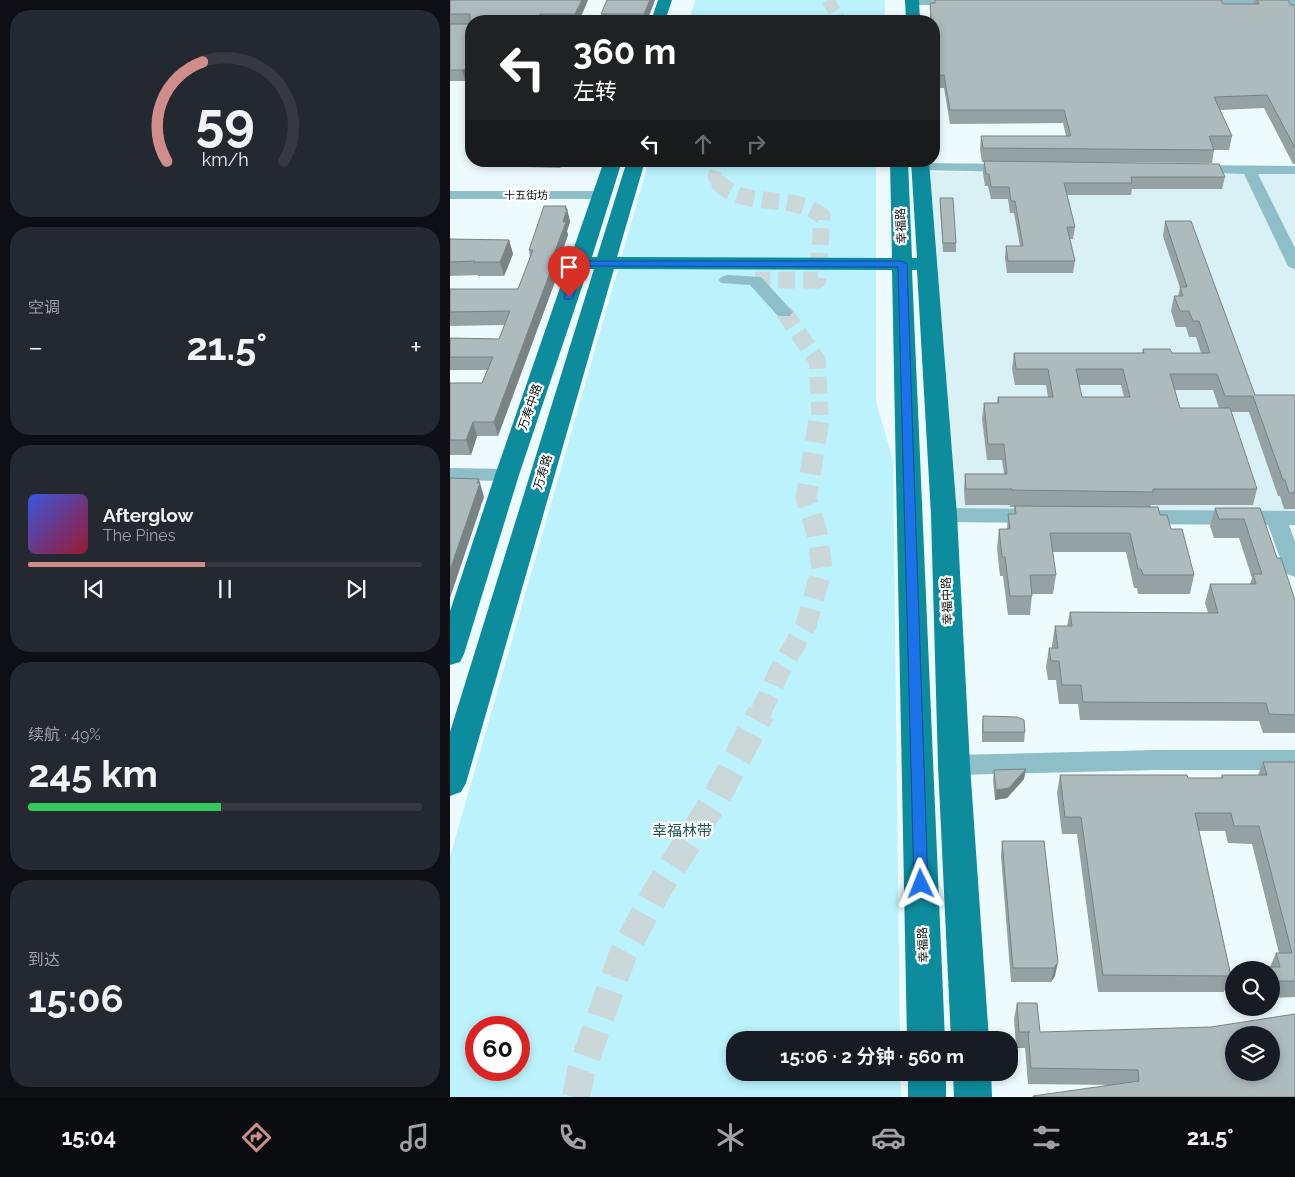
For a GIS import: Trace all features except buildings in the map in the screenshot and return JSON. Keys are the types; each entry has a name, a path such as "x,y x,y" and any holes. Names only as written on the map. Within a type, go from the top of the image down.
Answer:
{"main road":[{"path":"660,15 665,0"},
{"path":"912,1 913,15"},
{"name":"万寿中路","path":"450,654 506,475 556,334 611,167"},
{"name":"万寿路","path":"450,783 634,167"},
{"name":"幸福路","path":"913,167 914,264 909,493 926,1031"},
{"path":"580,263 914,264"},
{"name":"幸福中路","path":"914,264 934,362 944,515 954,765 969,1031"},
{"path":"556,334 567,393"},
{"path":"909,493 934,362"},
{"path":"927,1081 928,1097"},
{"path":"972,1081 973,1097"}],"street":[{"path":"912,1 971,2"},
{"path":"1177,4 1295,3"},
{"path":"940,164 1030,168"},
{"path":"1180,169 1295,170"},
{"path":"1250,170 1295,264"},
{"name":"十五街坊","path":"450,195 602,195"},
{"path":"727,280 755,280 784,312"},
{"path":"450,474 506,475"},
{"path":"944,515 1051,516"},
{"path":"1120,517 1286,518 1295,569"},
{"path":"954,765 1156,760 1295,760"}],"shaded area":[{"path":"929,172 1295,173 1295,513 956,509"}],"green space":[{"path":"695,0 885,0 885,15 691,15"},
{"name":"幸福林带","path":"647,167 876,167 876,402 893,460 900,1031 726,1031 726,1081 900,1081 901,1097 450,1097 450,857"}],"tunnel":[{"path":"828,0 837,15"},
{"path":"717,167 714,177 718,181"},
{"path":"718,181 740,196 796,204 822,216 818,280 755,280"},
{"path":"784,312 817,360 820,414"},
{"path":"760,714 780,670 806,625 822,569 817,533 806,498 820,414"},
{"path":"576,1097 581,1072 623,954 658,889 715,800 761,713"}],"route":[{"path":"569,297 580,263 902,264 921,884"}]}
